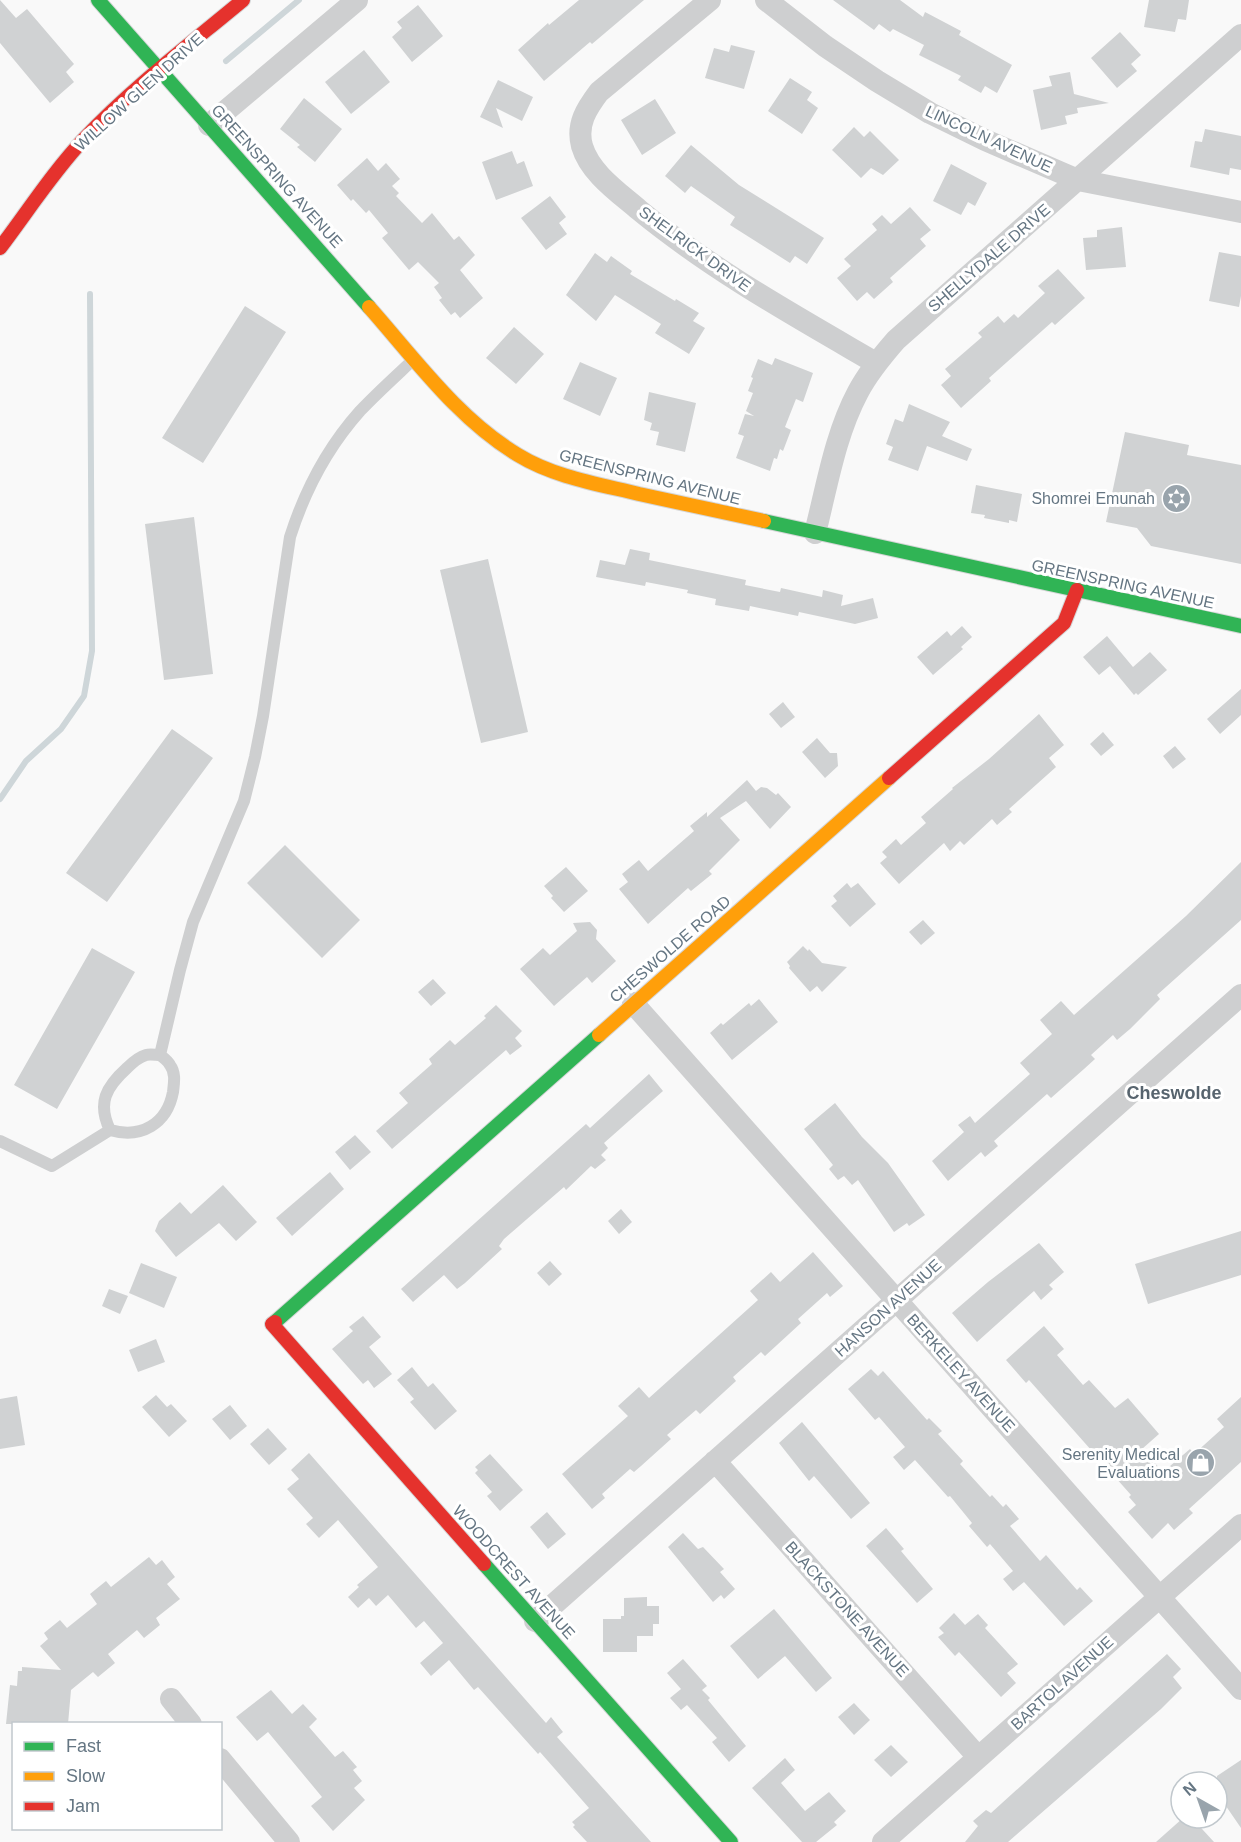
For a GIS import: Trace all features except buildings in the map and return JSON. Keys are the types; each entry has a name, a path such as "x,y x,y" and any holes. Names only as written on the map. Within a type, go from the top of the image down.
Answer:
{"street":[{"name":"GREENSPRING AVENUE","path":"98,0 461,411 496,440 526,460 559,473 609,487 1241,626"},
{"name":"WILLOW GLEN DRIVE","path":"3,237 73,152 108,116 243,0"},
{"path":"209,125 357,0"},
{"name":"SHELRICK DRIVE","path":"710,0 599,92 587,108 580,125 582,145 588,160 601,177 669,234 718,269 763,298 876,363"},
{"name":"LINCOLN AVENUE","path":"766,0 825,46 877,81 930,113 985,140 1078,180 1241,212"},
{"name":"SHELLYDALE DRIVE","path":"815,533 846,418 859,389 876,363 897,340 1241,35"},
{"name":"CHESWOLDE ROAD","path":"272,1324 1064,623 1077,591"},
{"name":"HANSON AVENUE","path":"535,1621 1241,995"},
{"name":"BERKELEY AVENUE","path":"633,1004 1241,1689"},
{"name":"WOODCREST AVENUE","path":"272,1324 731,1842"},
{"name":"BLACKSTONE AVENUE","path":"715,1461 978,1757"},
{"name":"BARTOL AVENUE","path":"883,1842 1241,1525"},
{"path":"171,1699 189,1722"},
{"path":"222,1761 289,1842"}],"lane":[{"path":"160,1055 194,922 244,801 255,757 290,537 299,510 327,454 350,423 415,358"},
{"path":"146,1055 160,1055 170,1064 174,1074 171,1102 162,1116 152,1126 136,1132 123,1134 110,1130 104,1117 104,1105 108,1090 116,1077 133,1062 146,1055"},
{"path":"0,1141 52,1166 110,1130"}],"waterway":[{"path":"226,61 299,0"},
{"path":"0,799 26,761 61,729 84,696 92,651 90,294"}],"traffic: fast":[{"path":"98,0 369,307"},
{"path":"764,521 1241,626"},
{"path":"275,1322 599,1035"},
{"path":"484,1564 731,1842"}],"traffic: slow":[{"path":"369,307 457,406 496,440 532,463 592,483 764,521"},
{"path":"599,1035 889,778"}],"traffic: jam":[{"path":"0,248 51,178 102,120 141,84 243,0"},
{"path":"889,778 1064,623 1077,590"},
{"path":"275,1322 272,1324 484,1564"}],"place":[{"name":"Shomrei Emunah","path":"1176,498"},
{"name":"Serenity Medical Evaluations","path":"1201,1463"}],"district":[{"name":"Cheswolde","path":"1174,1093"}]}
